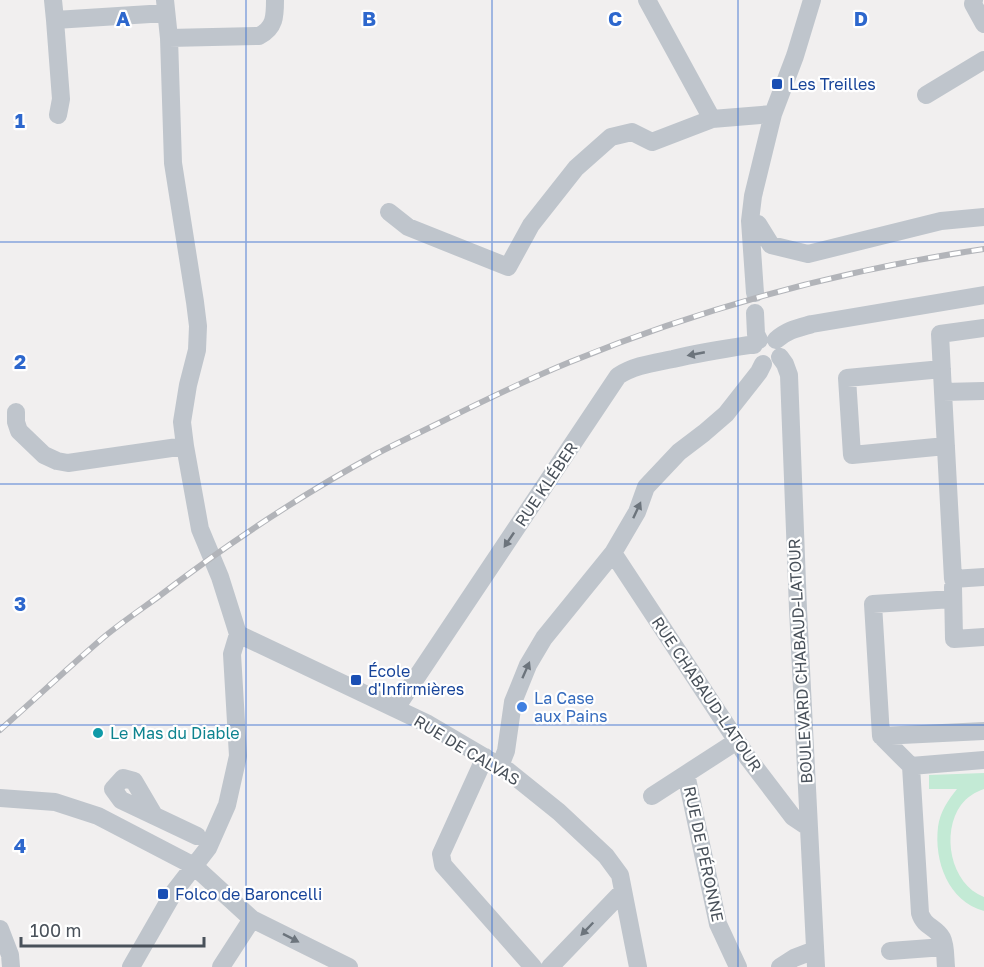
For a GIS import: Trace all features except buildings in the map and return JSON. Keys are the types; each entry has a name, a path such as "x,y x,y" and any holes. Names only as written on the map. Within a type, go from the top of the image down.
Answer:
{"street":[{"path":"53,0 61,99 58,115"},
{"path":"169,38 259,36 266,32 275,19 275,0"},
{"path":"647,0 712,119"},
{"path":"755,293 750,221 753,195 773,114 795,56 812,0"},
{"path":"974,0 973,4 984,24"},
{"path":"55,20 165,7 169,38 173,163 198,326 197,350 182,422 200,529 220,577 238,634 232,654 238,756 227,805 208,848 174,892 131,967"},
{"path":"926,95 984,60"},
{"path":"389,213 408,227 508,267 531,225 576,168 611,137 632,132 652,142 712,119 773,114"},
{"path":"758,224 771,245 808,254 941,221 984,217"},
{"name":"RUE KLÉBER","path":"396,708 618,376 629,369 643,365 704,352 749,345 766,349 784,333 812,324 984,295"},
{"name":"BOULEVARD CHABAUD-LATOUR","path":"755,313 756,334 766,349 785,364 789,375 815,959"},
{"path":"984,328 940,334 954,639 984,637"},
{"path":"533,967 443,865 441,854 492,761 506,751 513,702 528,665 544,638 613,554 637,512 646,487 679,452 726,414 759,372 766,349"},
{"path":"942,369 847,378 852,455 946,446"},
{"path":"944,392 984,391"},
{"path":"16,412 16,422 20,431 44,455 57,461 68,463 185,447"},
{"name":"RUE CHABAUD-LATOUR","path":"613,554 748,758 793,817 808,827"},
{"path":"953,579 984,577"},
{"path":"946,967 942,938 925,923 920,913 911,766 881,736 873,604 953,599"},
{"name":"RUE DE CALVAS","path":"238,634 428,724 492,761 559,812 606,856 620,875 638,967"},
{"path":"881,736 984,731"},
{"name":"RUE DE PÉRONNE","path":"652,796 737,741"},
{"path":"911,766 984,760"},
{"name":"RUE DE PÉRONNE","path":"686,774 718,924 738,967"},
{"path":"104,819 115,792 121,800 197,836"},
{"path":"0,798 55,802 98,816 194,866 252,919 349,967"},
{"path":"550,967 623,891"},
{"path":"221,967 252,919"},
{"path":"0,929 10,955 11,967"},
{"path":"890,951 944,946"},
{"path":"780,967 794,958 815,959"}],"green space":[{"path":"984,773 984,789 974,793 966,800 955,816 951,829 951,843 952,856 963,881 984,897 984,911 961,898 946,878 941,866 937,840 938,827 945,807 957,789 929,789 929,775"}],"railway":[{"path":"0,730 110,632 238,539 349,469 474,405 570,362 722,308 773,293 878,268 984,249"}],"place":[{"name":"Les Treilles","path":"777,84"},
{"name":"École d'Infirmières","path":"356,680"},
{"name":"La Case aux Pains","path":"522,707"},
{"name":"Le Mas du Diable","path":"98,733"},
{"name":"Folco de Baroncelli","path":"163,894"}]}
